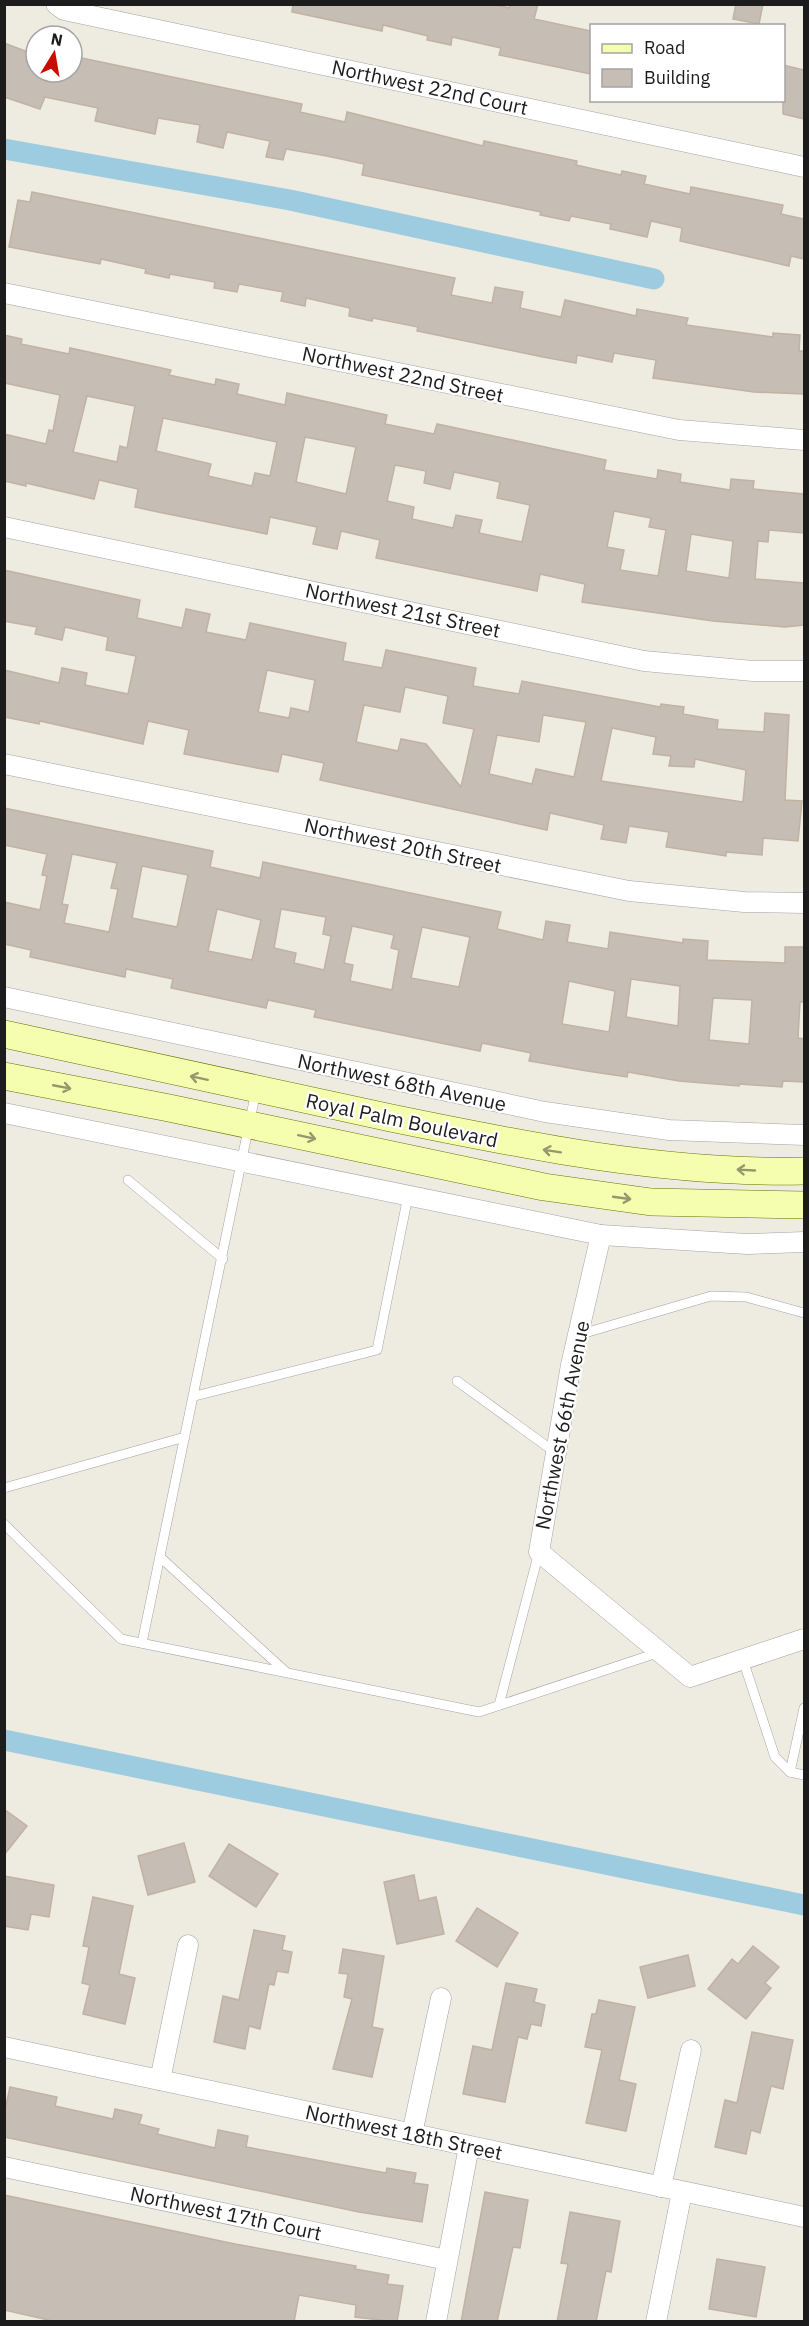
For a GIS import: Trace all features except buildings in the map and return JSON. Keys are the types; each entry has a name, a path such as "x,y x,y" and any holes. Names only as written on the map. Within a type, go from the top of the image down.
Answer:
{"main road":[{"name":"Royal Palm Boulevard","path":"4,1034 256,1090 548,1150 655,1164 804,1171"},
{"name":"Royal Palm Boulevard","path":"4,1076 544,1187 651,1202 804,1205"}],"street":[{"name":"Northwest 22nd Court","path":"56,4 64,10 804,167"},
{"name":"Northwest 22nd Street","path":"4,293 679,430 804,440"},
{"name":"Northwest 21st Street","path":"4,527 644,661 753,671 804,671"},
{"name":"Northwest 20th Street","path":"4,764 629,891 744,903 804,903"},
{"name":"Northwest 68th Avenue","path":"4,997 545,1112 669,1130 804,1135"},
{"path":"4,1113 600,1235 747,1244 804,1242"},
{"name":"Northwest 66th Avenue","path":"600,1235 578,1335 539,1552 690,1677 804,1639"},
{"path":"160,2080 188,1945"},
{"path":"412,2134 441,1998"},
{"name":"Northwest 18th Street","path":"4,2047 804,2217"},
{"path":"661,2187 691,2050"},
{"path":"436,2322 469,2146"},
{"name":"Northwest 17th Court","path":"4,2167 447,2260"},
{"path":"657,2322 682,2192"}],"lane":[{"path":"142,1643 195,1396 256,1090"},
{"path":"128,1180 223,1259"},
{"path":"195,1396 377,1350 408,1196"},
{"path":"578,1335 711,1296 746,1298 804,1313"},
{"path":"457,1381 556,1453"},
{"path":"4,1488 185,1437"},
{"path":"4,1524 121,1639 479,1712 660,1652"},
{"path":"499,1705 539,1552"},
{"path":"160,1557 286,1672"},
{"path":"742,1660 775,1757 790,1772 804,1775"},
{"path":"790,1772 804,1708"}],"waterway":[{"path":"4,149 290,200 654,279"},
{"path":"4,1740 804,1905"}]}
